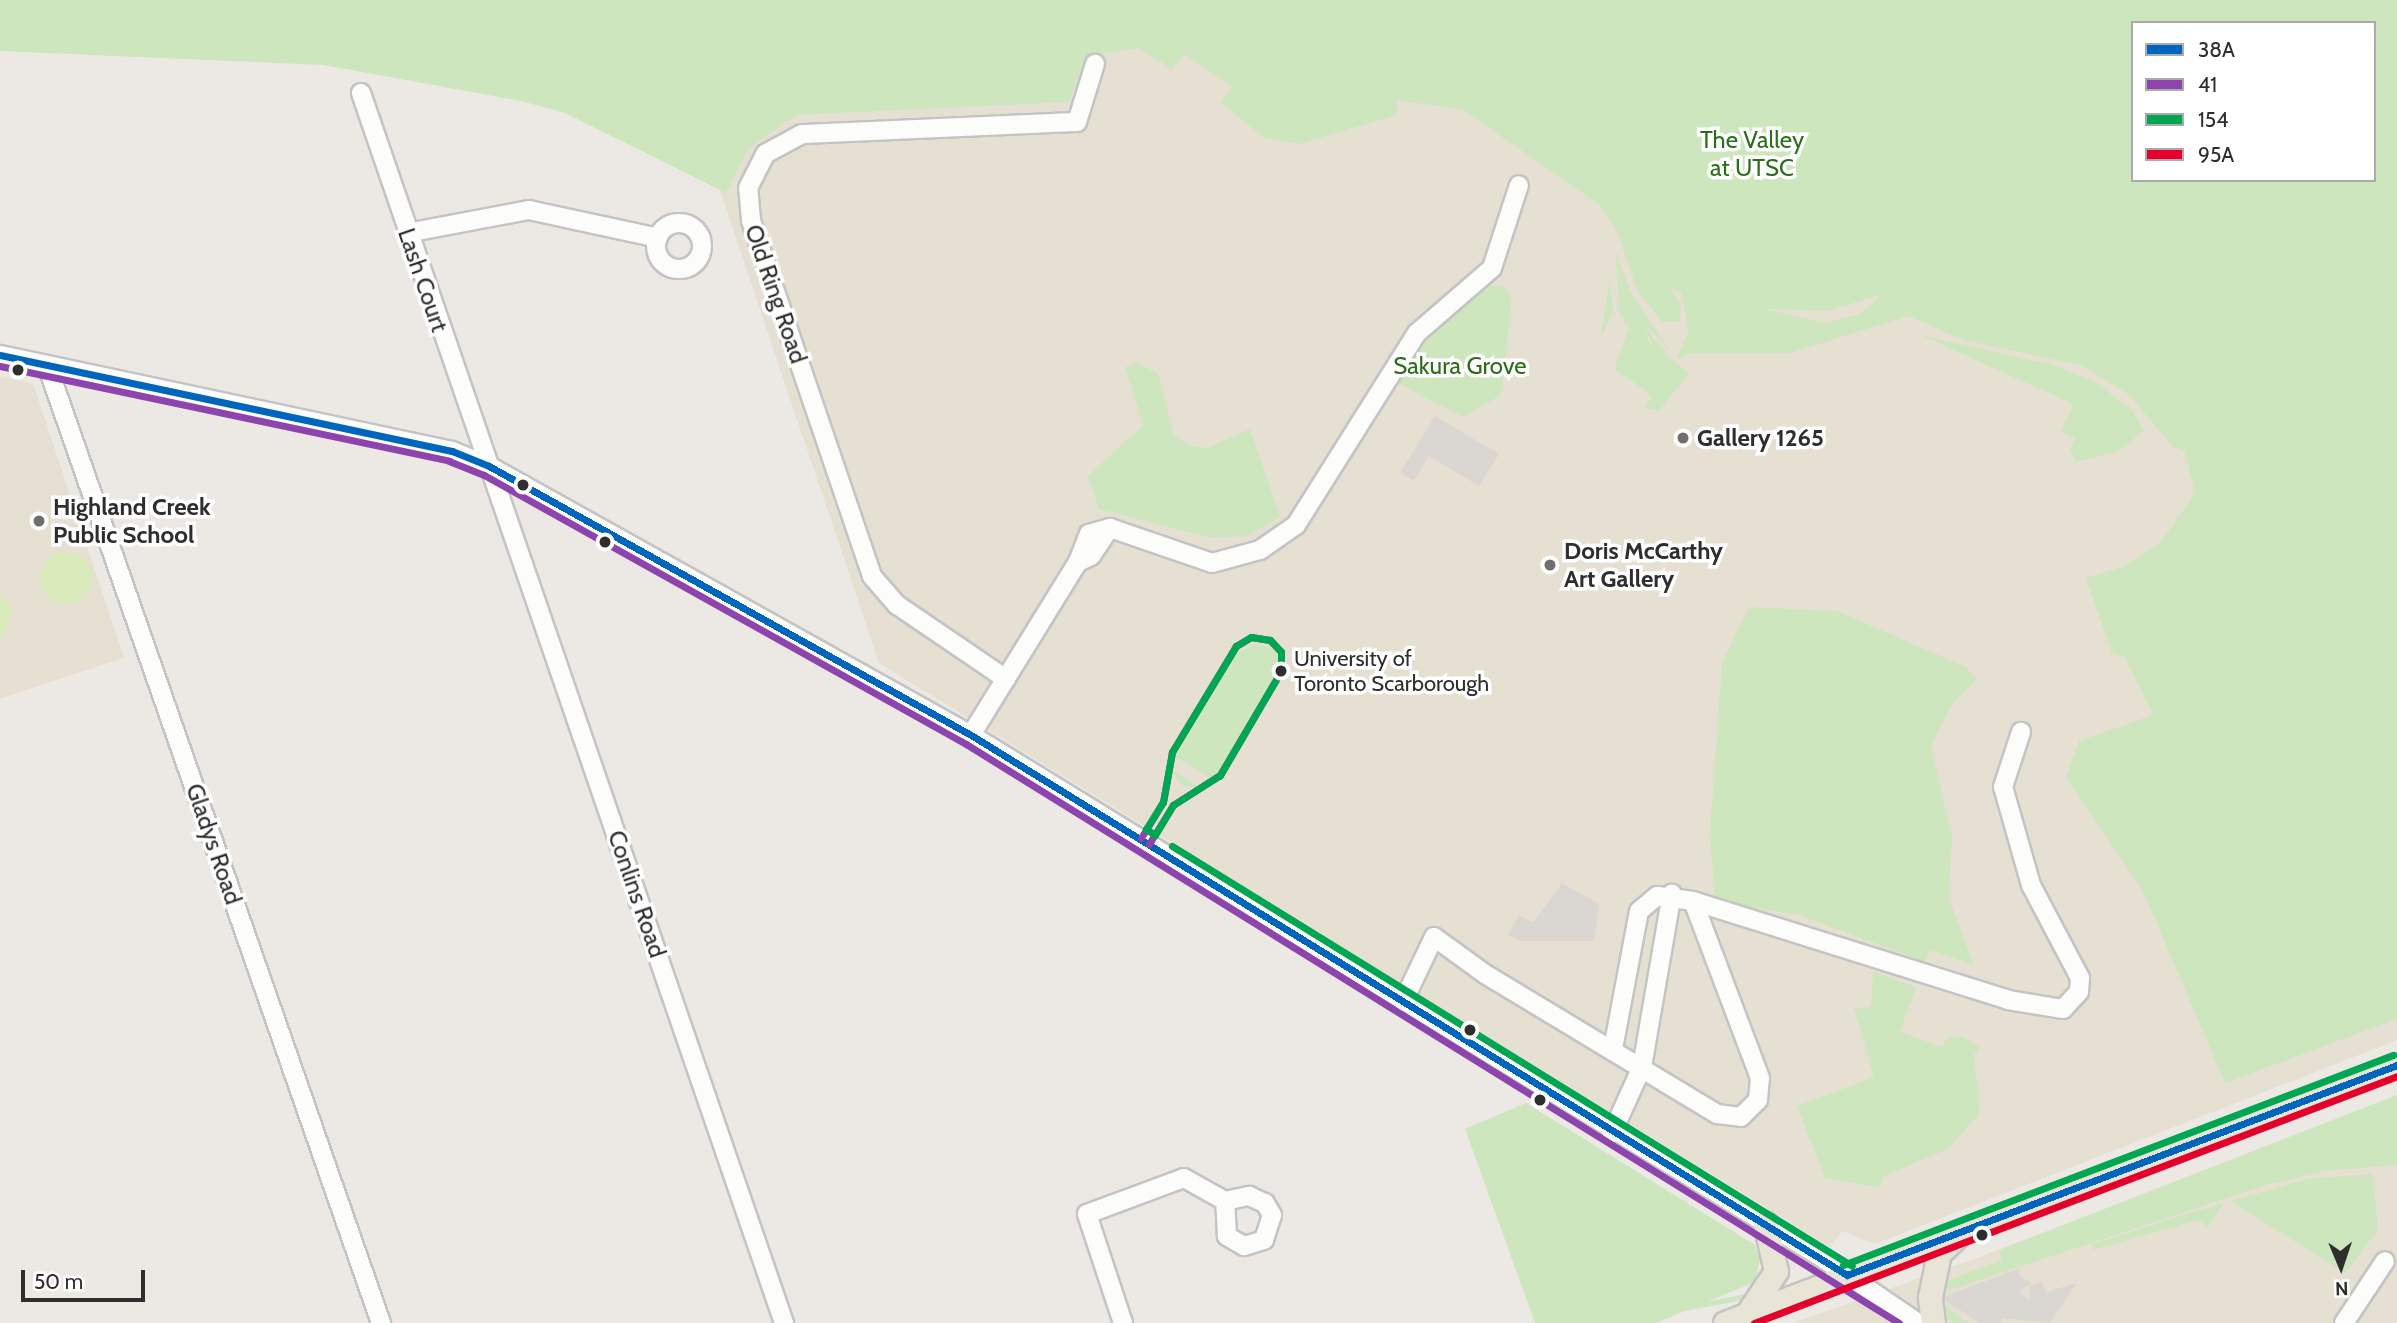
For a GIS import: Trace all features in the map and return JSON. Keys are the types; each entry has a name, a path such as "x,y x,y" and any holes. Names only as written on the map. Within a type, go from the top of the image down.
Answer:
{"main road":[{"path":"1736,1319 2397,1065"},
{"path":"1736,1319 1776,1272 1765,1223"},
{"path":"1933,1323 1930,1297 1939,1253 1960,1232"}],"street":[{"name":"Old Ring Road","path":"1006,679 897,605 872,576 747,195 765,153 799,134 1077,122 1096,64"},
{"name":"Lash Court","path":"361,93 489,466"},
{"path":"971,735 1078,556 1091,556 1110,528 1212,563 1284,536 1416,333 1492,268 1519,185"},
{"path":"407,233 529,210 658,238"},
{"path":"0,355 452,451 489,466 971,735 1612,1133 1765,1223 1918,1323"},
{"name":"Gladys Road","path":"47,365 381,1323"},
{"name":"Conlins Road","path":"489,466 784,1323"},
{"path":"1613,1049 1639,911 1657,896 1672,894 2008,1000 2063,1009 2079,992 2080,978 2031,885 2003,787 2021,732"},
{"path":"1612,1133 1642,1068 1672,894"},
{"path":"1403,1002 1434,937 1722,1117 1741,1117 1758,1100 1760,1078 1693,901"},
{"path":"1123,1323 1087,1214 1184,1178 1225,1200"},
{"path":"2344,1323 2385,1261"}],"shaded area":[{"name":"University of Toronto Scarborough","path":"2397,0 2397,1040 1875,1244 1842,1231 1830,1247 879,663 682,78 93,55"},
{"name":"Highland Creek Public School","path":"0,377 33,383 124,658 0,699"},
{"path":"1435,416 1499,454 1479,486 1429,456 1414,481 1400,473"},
{"path":"1562,883 1599,904 1594,941 1521,941 1508,935 1519,915 1533,923"},
{"path":"2397,1095 2397,1323 1793,1323 1996,1251"},
{"path":"2020,1268 2019,1275 2031,1283 2019,1292 2030,1301 2029,1286 2042,1282 2046,1292 2077,1283 2050,1323 2002,1318 2001,1323 1980,1323 1941,1298"}],"green space":[{"name":"The Valley at UTSC","path":"0,0 2397,0 2397,1019 2225,1083 2143,891 2066,778 2079,741 2153,715 2125,657 2112,653 2086,578 2125,566 2160,543 2195,493 2184,450 2173,447 2129,395 2083,366 1964,340 1908,316 1790,353 1691,353 1676,359 1689,331 1681,293 1670,287 1681,306 1680,322 1662,322 1637,290 1617,231 1598,204 1463,110 1397,100 1397,115 1299,144 1263,137 1221,103 1232,86 1184,54 1172,69 1138,48 1086,56 1069,102 796,115 748,149 726,193 565,113 521,101 324,65 0,51","holes":["1883,294 1860,314 1825,323 1765,309 1827,311"]},
{"path":"1616,253 1631,293 1671,352 1647,326 1652,337 1671,357 1655,347 1689,373 1659,411 1643,407 1651,399 1648,392 1614,369 1629,327 1619,313"},
{"path":"1610,278 1613,312 1601,336"},
{"name":"Sakura Grove","path":"1487,284 1504,288 1512,298 1501,395 1463,417 1393,381 1448,307"},
{"path":"1920,335 2050,364 2096,382 2133,411 2144,431 2119,451 2076,462 2070,449 2075,438 2061,432 2073,404"},
{"path":"1136,363 1158,373 1174,435 1190,446 1207,448 1250,429 1280,517 1247,536 1211,538 1099,509 1088,476 1143,425 1125,367"},
{"path":"66,552 76,554 84,560 90,568 90,588 84,596 76,602 66,604 56,602 48,596 42,588 40,578 42,568 48,560 56,554"},
{"path":"0,594 14,609 0,642"},
{"path":"1749,607 1837,611 1966,667 1976,679 1951,706 1931,746 1952,837 1949,899 1974,965 1930,950 1925,962 1799,915 1715,902 1710,833 1722,663"},
{"path":"1258,643 1275,650 1282,674 1217,782 1172,755 1233,655"},
{"path":"1171,769 1205,790 1181,785"},
{"path":"1873,972 1916,987 1900,1032 1943,1047 1946,1038 1963,1036 1980,1048 1974,1055 1980,1113 1948,1149 1884,1176 1880,1188 1825,1178 1797,1106 1874,1077 1854,1008 1871,1007"},
{"path":"2397,1095 2397,1165 2325,1171 2263,1186 1946,1291 1949,1280 2002,1260 1999,1250"},
{"path":"1526,1103 1755,1245 1760,1259 1755,1282 1656,1323 1535,1323 1465,1129"},
{"path":"2373,1174 2378,1230 2345,1273 2230,1201 2312,1178"},
{"path":"2225,1202 2208,1227 2199,1220 2093,1250 2092,1244"},
{"path":"1752,1293 1753,1298 1684,1311 1683,1306"},
{"path":"1940,1306 1946,1307 1969,1323 1951,1323"}],"transit line":[{"name":"38A","path":"0,355 452,451 489,466 971,735 1847,1275"},
{"name":"41","path":"0,366 449,461 484,475 966,744 1899,1323"},
{"name":"41","path":"1141,838 1163,802 1172,752 1236,646 1251,637 1270,640 1281,652 1281,671 1220,775 1173,805 1149,844"},
{"name":"154","path":"1251,637 1270,640 1281,652 1281,671 1220,775 1173,805 1155,835 1146,829 1163,802 1172,752 1236,646 1251,637"},
{"name":"154","path":"1172,846 1852,1266"},
{"name":"154","path":"1843,1265 2393,1055"},
{"name":"38A","path":"1847,1275 2397,1065"},
{"name":"95A","path":"1754,1323 2397,1076"}],"place":[{"name":"Gallery 1265","path":"1683,438"},
{"name":"Highland Creek Public School","path":"39,521"},
{"name":"Doris McCarthy Art Gallery","path":"1550,565"},
{"name":"University of Toronto Scarborough","path":"1281,671"}]}
